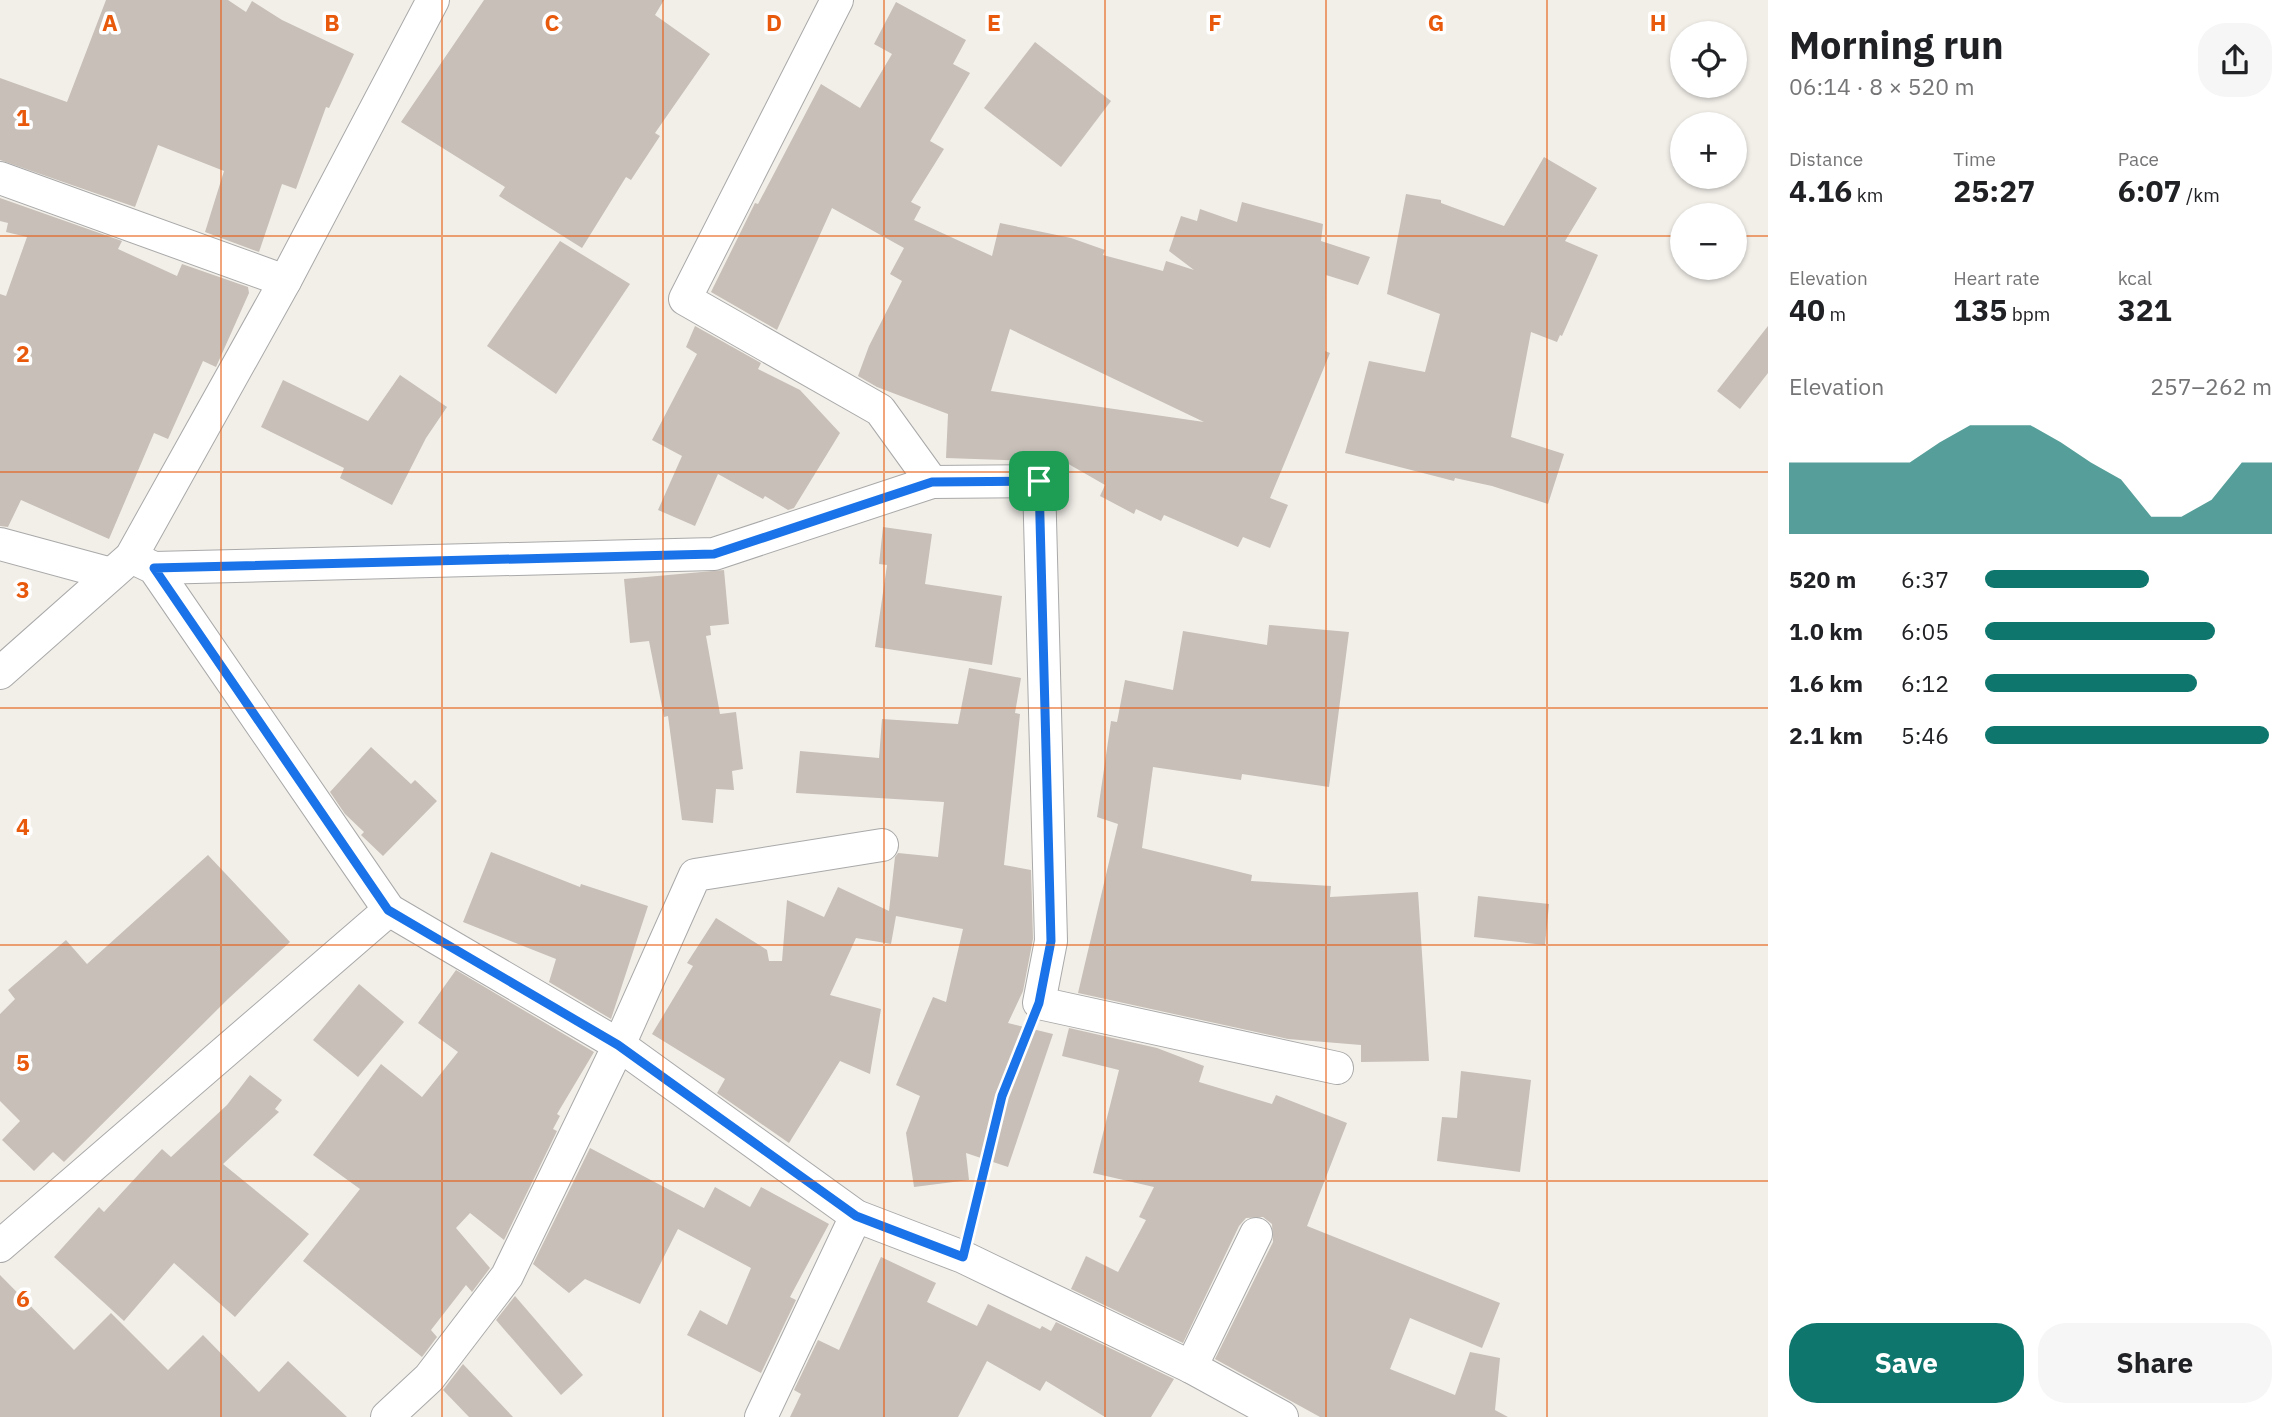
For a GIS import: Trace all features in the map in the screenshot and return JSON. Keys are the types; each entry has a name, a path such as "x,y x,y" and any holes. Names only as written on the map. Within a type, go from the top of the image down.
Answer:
{"street":[{"path":"0,673 132,566 433,0"},
{"path":"837,0 685,299 880,410 932,482"},
{"path":"0,178 285,281"},
{"path":"0,544 132,566 714,554 932,482 1039,481 1051,941 1039,1003 1337,1068"},
{"path":"132,566 388,910 618,1045 856,1216 963,1257 1191,1367 1282,1417"},
{"path":"387,1417 429,1378 507,1276 618,1045 695,875 882,845"},
{"path":"0,1246 388,910"},
{"path":"761,1417 856,1216"},
{"path":"1191,1367 1256,1234"}],"path":[{"path":"963,1257 1002,1096 1039,1003"}],"building":[{"path":"106,0 228,0 246,12 252,1 282,20 354,54 329,108 326,107 296,189 282,184 259,252 205,232 224,171 158,145 135,207 0,160 0,78 67,102"},
{"path":"484,0 664,0 655,15 710,54 655,133 660,136 631,180 626,177 582,248 499,196 505,187 401,122"},
{"path":"896,2 966,40 953,64 970,73 930,141 944,149 911,202 921,207 914,220 992,256 1000,223 1071,238 1105,250 1103,255 1163,271 1166,261 1194,270 1169,251 1181,216 1197,221 1200,209 1237,222 1242,202 1323,224 1321,241 1370,257 1358,285 1326,275 1325,351 1330,353 1270,498 1288,505 1270,548 1243,537 1238,547 1164,515 1161,521 1136,509 1134,514 1100,496 1105,485 1065,462 946,458 948,414 877,387 858,376 869,346 902,281 890,274 904,248 832,208 777,330 711,292 755,203 758,204 821,84 860,108 892,54 874,44","holes":["1010,329 1204,422 991,391"]},
{"path":"1035,42 1111,101 1061,167 984,108"},
{"path":"1544,157 1597,188 1565,241 1598,255 1557,342 1531,332 1511,437 1564,454 1548,504 1492,486 1455,478 1454,481 1345,453 1369,361 1425,372 1440,314 1387,294 1406,194 1441,200 1441,203 1504,226"},
{"path":"0,198 122,241 118,249 177,276 182,264 248,287 249,293 216,367 203,361 168,439 154,433 109,539 21,500 8,527 0,526 0,294 6,296 27,237 6,232 8,223 0,221"},
{"path":"560,241 630,284 556,394 487,346"},
{"path":"695,326 761,363 758,369 800,390 840,433 794,508 788,510 765,496 763,499 718,474 695,526 658,510 682,456 652,440 697,354 686,347"},
{"path":"1768,326 1768,373 1740,409 1717,391"},
{"path":"400,375 447,407 426,438 392,505 340,478 344,468 261,427 283,380 368,421"},
{"path":"883,527 932,534 925,584 1002,596 992,665 875,647 887,565 879,564"},
{"path":"724,570 729,624 710,626 711,635 706,636 720,714 736,712 743,769 732,771 734,790 716,789 713,823 682,820 668,716 664,717 649,641 630,643 624,579"},
{"path":"1269,625 1349,632 1329,787 1242,774 1241,780 1153,767 1142,848 1252,875 1251,881 1331,886 1330,897 1418,892 1429,1061 1361,1062 1361,1045 1288,1039 1078,993 1118,824 1097,817 1111,721 1117,722 1125,680 1173,690 1183,631 1267,645"},
{"path":"969,668 1021,678 1015,713 1020,714 1004,865 1031,870 1033,939 1023,991 1008,1023 1053,1034 1008,1167 966,1153 969,1180 914,1187 906,1133 920,1096 896,1085 933,997 946,1002 963,929 896,916 891,944 856,938 830,995 881,1009 870,1074 840,1061 789,1143 717,1093 725,1079 652,1034 693,966 687,963 716,918 767,950 769,961 782,961 787,900 824,917 838,887 889,911 895,857 898,853 938,857 944,802 796,793 800,751 879,758 882,719 958,724"},
{"path":"371,747 411,784 415,780 437,801 383,856 361,835 364,832 345,814 330,792"},
{"path":"491,852 580,887 581,884 648,906 611,1019 549,982 556,959 463,922"},
{"path":"208,855 290,942 228,999 64,1162 53,1152 34,1171 2,1140 20,1121 0,1101 0,1014 15,999 8,990 66,940 87,964"},
{"path":"1478,896 1549,904 1545,945 1474,937"},
{"path":"456,970 594,1052 557,1114 560,1116 553,1129 557,1131 504,1240 470,1213 456,1228 490,1268 472,1292 466,1285 431,1330 437,1337 422,1357 303,1261 360,1189 313,1155 381,1064 422,1097 458,1052 418,1023"},
{"path":"359,984 404,1022 358,1077 313,1040"},
{"path":"1069,1028 1157,1048 1204,1066 1199,1082 1272,1104 1276,1095 1347,1123 1307,1226 1500,1303 1482,1348 1410,1318 1390,1369 1455,1395 1470,1352 1500,1358 1495,1410 1508,1417 1320,1417 1215,1359 1273,1242 1272,1224 1263,1217 1246,1218 1239,1226 1183,1343 1071,1289 1086,1256 1118,1272 1146,1220 1139,1217 1154,1187 1093,1173 1119,1070 1062,1056"},
{"path":"1461,1071 1531,1080 1520,1172 1437,1161 1442,1117 1457,1118"},
{"path":"250,1075 282,1100 275,1109 279,1112 223,1164 309,1234 235,1317 174,1263 124,1321 54,1257 99,1207 104,1212 162,1149 171,1157 227,1105"},
{"path":"590,1148 704,1208 715,1187 750,1207 761,1187 829,1224 790,1297 796,1300 761,1373 687,1335 700,1310 727,1325 751,1268 678,1229 640,1304 585,1279 569,1293 533,1264"},
{"path":"881,1257 936,1283 927,1302 977,1326 988,1304 1040,1329 1042,1326 1051,1331 1056,1322 1174,1379 1151,1417 1105,1417 1046,1381 1040,1391 987,1361 958,1417 790,1417 801,1394 794,1390 818,1340 839,1350"},
{"path":"0,1275 74,1350 111,1313 168,1370 203,1335 259,1392 288,1361 347,1417 0,1417"},
{"path":"515,1296 583,1375 561,1395 496,1320"},
{"path":"463,1364 513,1417 469,1417 443,1390"}],"route":[{"path":"1039,481 1051,941 1039,1003 1002,1096 963,1257 856,1216 618,1045 388,910 154,568 714,554 932,482 1039,481"}]}
